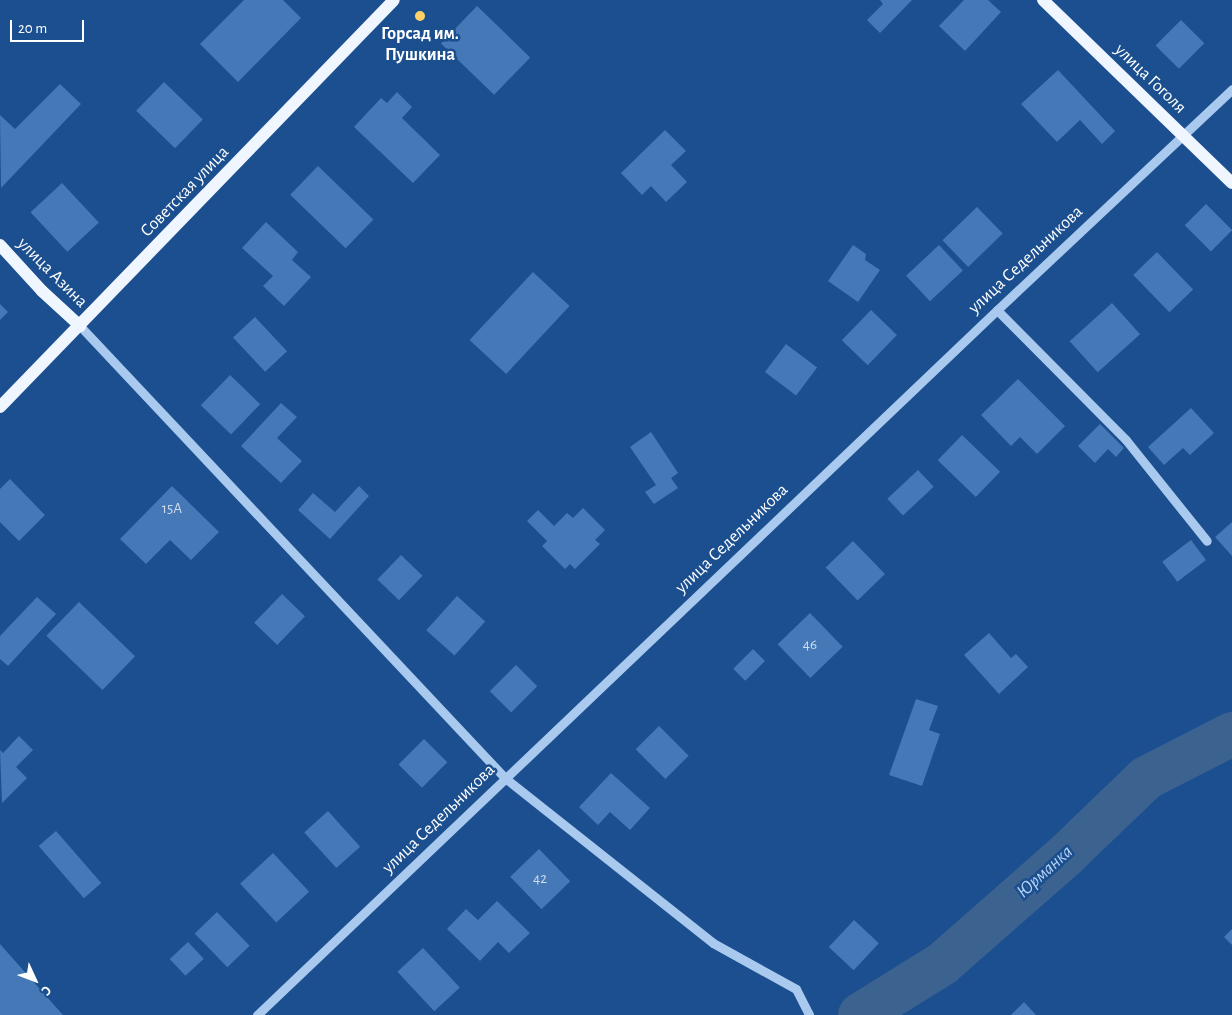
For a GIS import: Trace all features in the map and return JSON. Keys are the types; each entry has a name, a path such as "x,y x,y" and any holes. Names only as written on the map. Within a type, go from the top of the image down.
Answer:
{"main road":[{"name":"Советская улица","path":"0,407 394,0"},
{"name":"улица Гоголя","path":"1043,0 1232,183"},
{"name":"улица Азина","path":"0,245 42,291 80,326"}],"street":[{"name":"улица Седельникова","path":"256,1015 1232,89"},
{"path":"997,310 1126,440 1208,541"},
{"path":"80,326 505,778 713,943 796,989 809,1015"}],"building":[{"path":"244,0 283,0 301,18 238,82 200,44"},
{"path":"880,0 912,0 880,33 867,20 883,4"},
{"path":"964,0 988,0 1001,12 965,51 939,26"},
{"path":"477,6 530,57 494,95 441,43"},
{"path":"1181,20 1204,43 1179,69 1156,45"},
{"path":"1058,70 1115,131 1102,144 1080,120 1057,142 1021,104"},
{"path":"164,82 203,120 175,148 136,111"},
{"path":"60,84 81,104 1,188 0,115 15,129"},
{"path":"397,92 412,107 402,118 440,155 413,183 354,127 381,98 387,103"},
{"path":"665,130 686,151 671,165 687,182 666,202 651,186 642,195 621,173"},
{"path":"318,166 373,219 346,248 290,195"},
{"path":"62,183 99,222 67,252 31,212"},
{"path":"1206,204 1232,230 1211,251 1185,225"},
{"path":"977,207 1003,234 968,267 942,240"},
{"path":"266,222 298,252 292,260 311,277 284,306 263,286 273,276 242,248"},
{"path":"853,245 866,254 865,260 880,270 858,302 828,281"},
{"path":"939,245 963,271 930,301 906,276"},
{"path":"1157,252 1193,289 1169,312 1133,275"},
{"path":"533,272 570,306 506,374 470,340"},
{"path":"1112,303 1140,334 1098,372 1070,341"},
{"path":"0,304 8,312 0,320"},
{"path":"871,310 897,335 868,365 842,340"},
{"path":"255,317 287,351 265,372 233,337"},
{"path":"786,344 817,367 796,395 765,372"},
{"path":"230,375 260,404 231,434 201,405"},
{"path":"1018,379 1065,426 1037,454 1020,437 1011,446 981,415"},
{"path":"281,403 297,417 277,438 302,461 281,483 241,446"},
{"path":"1191,408 1214,433 1190,455 1183,448 1164,465 1148,447"},
{"path":"1100,424 1124,448 1116,457 1108,449 1095,463 1078,446"},
{"path":"651,432 678,473 671,478 678,488 654,504 645,492 656,485 630,447"},
{"path":"962,435 1000,472 976,497 938,460"},
{"path":"918,470 934,487 903,515 887,499"},
{"path":"10,479 45,515 19,541 0,522 0,489"},
{"path":"172,486 219,532 191,560 170,540 146,564 120,539"},
{"path":"359,486 369,496 330,539 298,510 313,493 335,512"},
{"path":"583,508 605,530 595,540 600,544 575,569 570,564 565,569 542,546 547,541 527,521 538,510 554,526 567,513 573,518"},
{"path":"1232,522 1232,556 1215,537"},
{"path":"1191,540 1206,560 1177,582 1162,562"},
{"path":"853,541 885,574 858,600 826,567"},
{"path":"401,555 423,576 399,600 377,579"},
{"path":"282,594 305,616 277,645 254,623"},
{"path":"457,596 485,621 454,656 426,630"},
{"path":"37,597 56,614 8,666 0,659 0,636"},
{"path":"79,602 135,656 102,690 46,636"},
{"path":"810,613 843,647 810,678 778,644"},
{"path":"989,633 1011,658 1016,654 1028,667 999,694 964,655"},
{"path":"753,649 765,661 745,681 733,669"},
{"path":"516,665 537,686 511,712 490,691"},
{"path":"916,699 938,706 929,730 940,734 922,786 889,775"},
{"path":"659,726 689,756 665,779 636,749"},
{"path":"19,736 33,750 16,767 27,778 2,803 0,750 3,753"},
{"path":"424,739 447,762 422,788 399,764"},
{"path":"611,773 650,808 630,830 610,812 598,825 579,807"},
{"path":"328,811 360,847 336,868 304,832"},
{"path":"56,831 101,883 84,898 39,846"},
{"path":"539,849 570,881 541,909 510,877"},
{"path":"273,853 309,892 276,922 240,884"},
{"path":"497,901 530,933 509,953 498,942 480,961 447,929 466,909 478,920"},
{"path":"217,912 250,946 227,967 195,934"},
{"path":"854,920 879,943 854,970 829,947"},
{"path":"1232,929 1232,945 1224,937"},
{"path":"188,942 204,959 185,976 170,959"},
{"path":"0,944 63,1015 0,1015"},
{"path":"423,948 460,987 434,1011 397,972"},
{"path":"1024,1002 1036,1015 1011,1015"}],"waterway":[{"name":"Юрманка","path":"860,1015 942,964 1066,855 1146,778 1232,734"}],"place":[{"name":"Горсад им. Пушкина","path":"420,16"}]}
